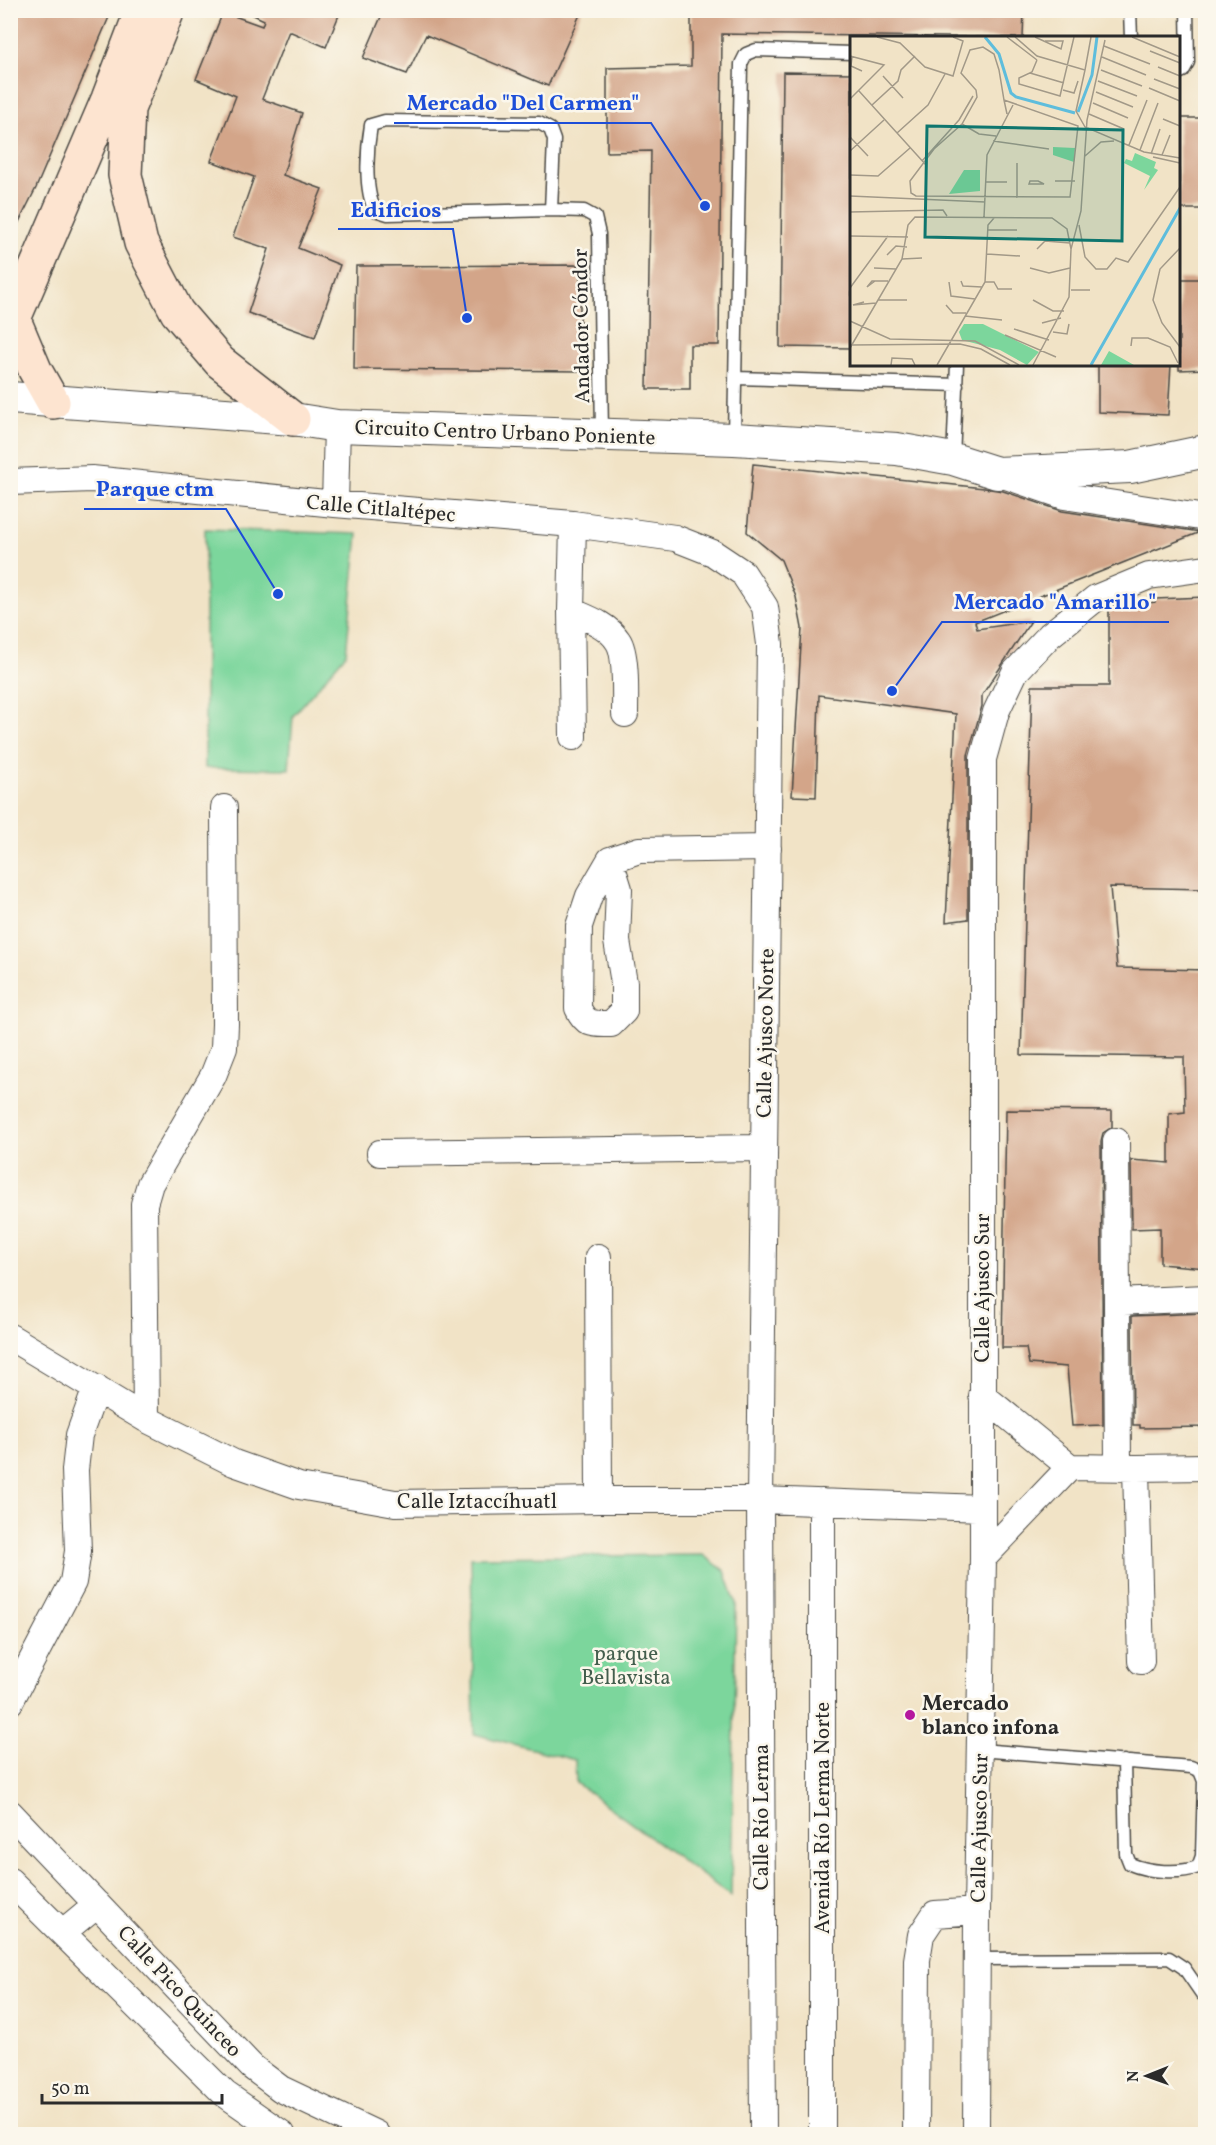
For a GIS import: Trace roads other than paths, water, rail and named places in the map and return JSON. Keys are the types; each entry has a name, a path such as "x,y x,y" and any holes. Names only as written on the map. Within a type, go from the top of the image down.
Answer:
{"main road":[{"path":"53,402 34,370 12,324 108,99 142,10"},
{"path":"168,10 128,109 125,175 141,243 177,312 220,362 293,420"}],"street":[{"name":"Circuito Centro Urbano Poniente","path":"10,398 293,420 337,426 734,439 897,449 953,459 997,473"},
{"path":"335,504 337,426"},
{"path":"997,473 1131,466 1206,451"},
{"path":"997,473 1064,496 1206,518"},
{"name":"Calle Citlaltépec","path":"10,482 92,479 335,504 573,524 675,538 713,552 743,573"},
{"path":"573,524 573,737"},
{"name":"Calle Ajusco Sur","path":"976,2134 983,1558 983,759 993,722 1015,672 1050,635 1096,598 1149,576 1206,568"},
{"name":"Calle Ajusco Norte","path":"743,573 765,607 770,644 760,1500"},
{"path":"572,611 600,624 619,642 624,671 625,714"},
{"path":"146,1419 144,1204 150,1184 213,1076 224,1048 224,808"},
{"path":"610,860 619,889 617,941 624,983 624,1011 611,1024 590,1023 582,1018 578,1008 579,926 589,896 610,860 639,850 768,848"},
{"path":"1116,1141 1117,1302 1141,1661"},
{"path":"380,1153 763,1148"},
{"path":"598,1257 599,1500"},
{"path":"1117,1302 1206,1298"},
{"name":"Calle Iztaccíhuatl","path":"10,1337 146,1419 234,1463 309,1488 395,1503 760,1500 982,1508"},
{"path":"10,1702 73,1582 78,1551 75,1470 80,1435 96,1388"},
{"path":"982,1395 1070,1467 1206,1467"},
{"path":"983,1558 1070,1467"},
{"name":"Calle Río Lerma","path":"760,1500 763,2134"},
{"name":"Avenida Río Lerma Norte","path":"822,1502 822,2134"},
{"name":"Calle Pico Quinceo","path":"10,1812 252,2067 281,2089 376,2134"},
{"path":"10,1881 225,2094 282,2134"},
{"path":"63,1932 97,1904"},
{"path":"916,2134 917,1960 921,1935 935,1914 977,1911"}],"lane":[{"path":"1130,10 1131,36"},
{"path":"1180,72 1188,62 1187,10"},
{"path":"734,439 741,64 746,54 756,50 850,53"},
{"path":"385,121 539,123 550,129 554,140 551,210 388,214 375,210 369,199 371,125 385,121"},
{"name":"Andador Cóndor","path":"551,210 584,211 595,217 599,234 602,436"},
{"path":"953,459 957,366"},
{"path":"736,378 957,385"},
{"path":"980,1750 1124,1761 1191,1767 1200,1771 1204,1781 1204,1800 1202,1856 1198,1867 1187,1870 1140,1868 1130,1864 1126,1854 1124,1761"},
{"path":"977,1959 1168,1958 1184,1968 1202,1994 1206,1995"}],"place":[{"name":"Mercado \"Del Carmen\"","path":"705,206"},
{"name":"Edificios","path":"467,318"},
{"name":"Parque ctm","path":"278,594"},
{"name":"Mercado \"Amarillo\"","path":"892,691"},
{"name":"Mercado blanco infona","path":"910,1715"}],"park label":[{"name":"parque Bellavista","path":"626,1665"}]}
